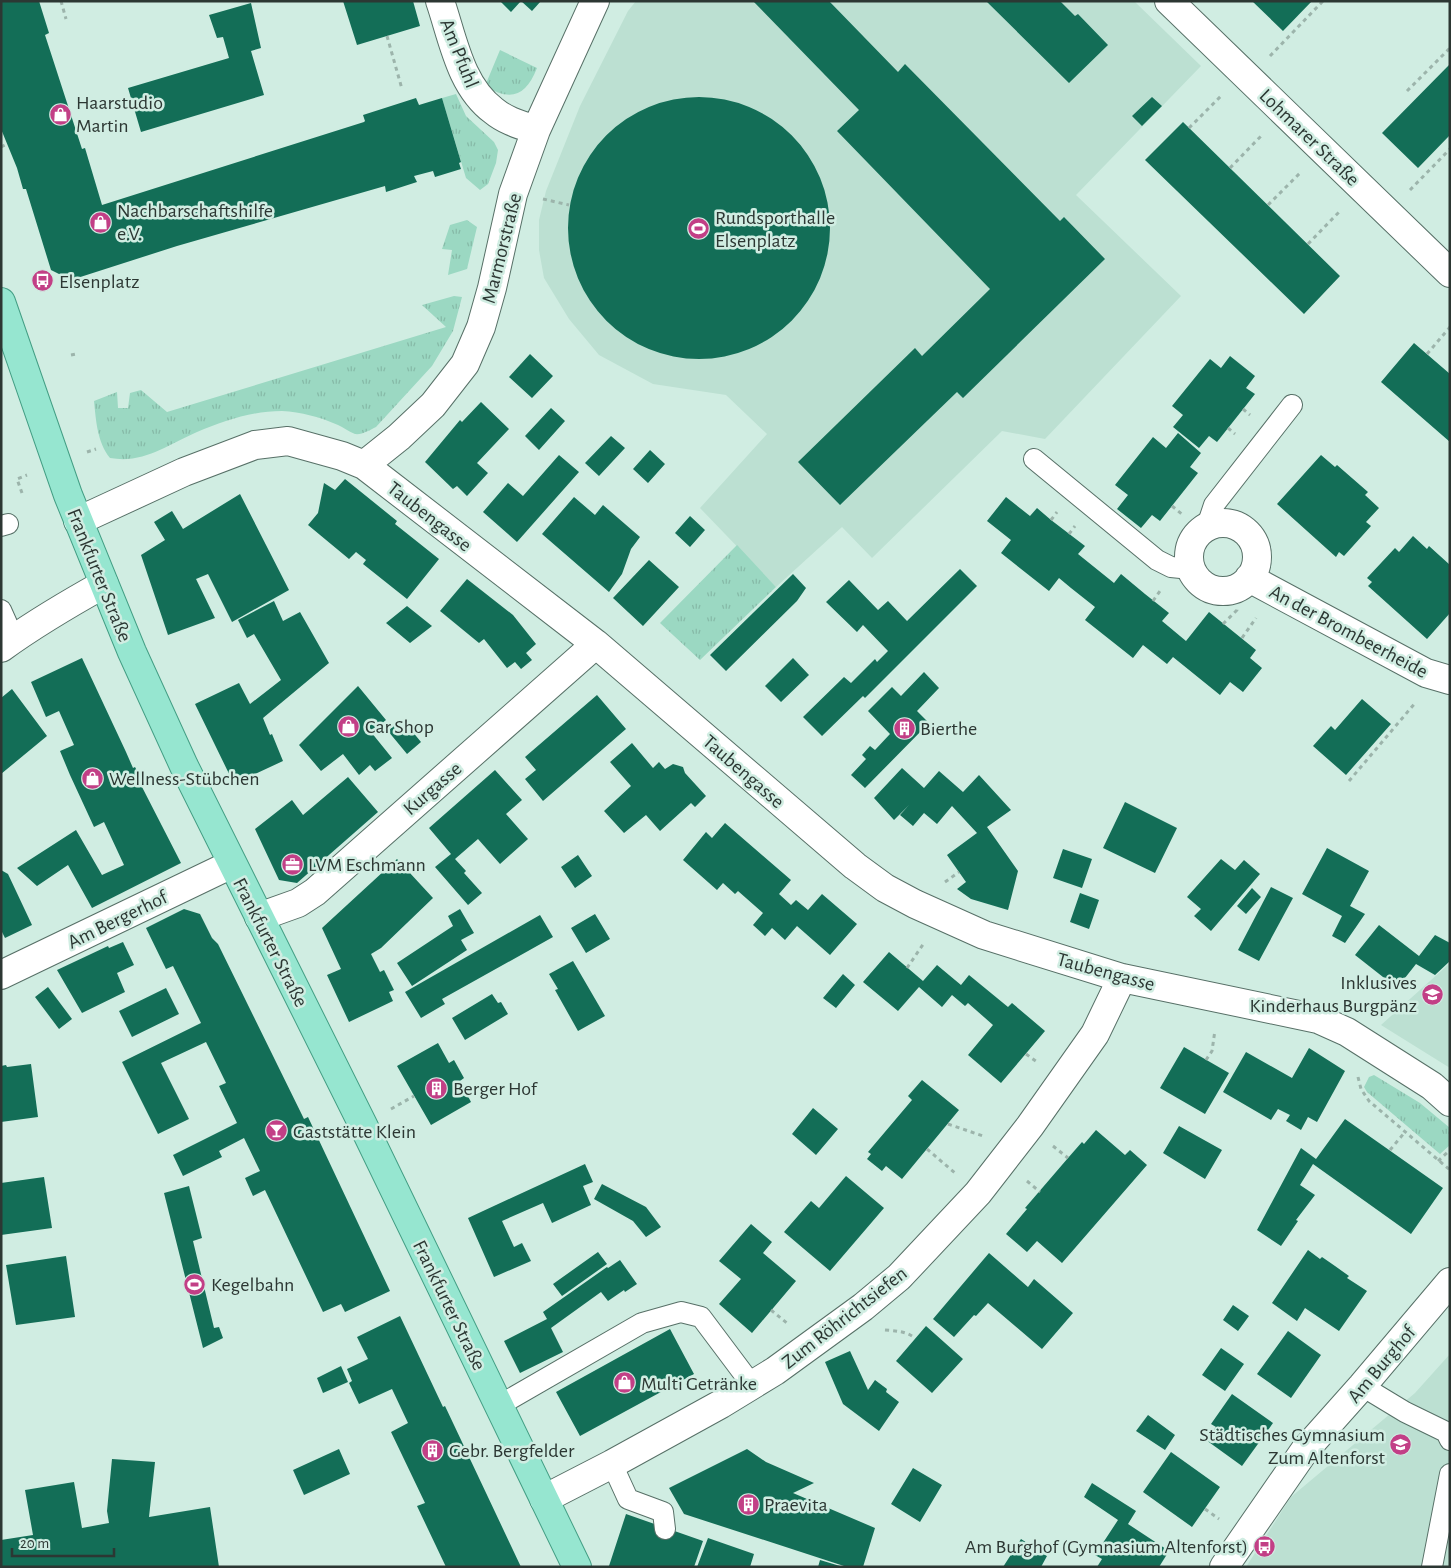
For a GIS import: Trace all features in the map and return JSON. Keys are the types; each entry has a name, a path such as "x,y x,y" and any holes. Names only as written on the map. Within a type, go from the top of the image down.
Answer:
{"main road":[{"name":"Frankfurter Straße","path":"1,302 78,521 132,652 184,766 363,1125 577,1567"}],"street":[{"name":"Am Pfuhl","path":"440,1 464,71 474,92 494,112 514,123 536,130"},
{"name":"Marmorstraße","path":"364,465 399,437 433,405 465,364 481,327 492,288 513,194 536,130 595,1"},
{"name":"Lohmarer Straße","path":"1169,1 1450,273"},
{"name":"Taubengasse","path":"78,521 184,472 255,445 288,441 342,456 364,465 596,644 856,866 885,888 941,917 984,935 1122,978 1318,1019 1347,1032 1432,1086 1450,1102"},
{"path":"1223,522 1235,525 1246,531 1254,542 1257,554 1256,567 1249,578 1240,586 1229,590 1217,590 1206,586 1197,579 1191,569 1188,559 1194,538 1202,529 1210,525 1223,522"},
{"name":"An der Brombeerheide","path":"1249,578 1443,678"},
{"path":"7,644 49,615 104,584"},
{"name":"Kurgasse","path":"259,917 298,903 315,892 596,644"},
{"name":"Am Bergerhof","path":"1,975 232,864"},
{"name":"Zum Röhrichtsiefen","path":"544,1498 612,1464 775,1371 863,1307 899,1278 978,1193 1030,1126 1095,1034 1122,978"},
{"name":"Am Burghof","path":"1224,1567 1305,1450 1450,1282"}],"lane":[{"path":"1210,525 1210,517 1214,505 1292,405"},
{"path":"1034,459 1157,560 1172,567 1191,569"},
{"path":"1,610 7,644"},
{"path":"498,1406 642,1323 681,1312 701,1317 752,1385"},
{"path":"1362,1386 1406,1412 1446,1432 1450,1440"},
{"path":"612,1464 628,1499 663,1512 665,1529"},
{"path":"1432,1567 1450,1474"}],"path":[{"path":"61,1 66,18"},
{"path":"1249,78 1324,1"},
{"path":"387,36 402,89"},
{"path":"1407,91 1450,48"},
{"path":"1189,128 1220,97"},
{"path":"1230,168 1261,136"},
{"path":"1,147 7,144"},
{"path":"1388,213 1450,149"},
{"path":"1268,205 1300,173"},
{"path":"549,201 570,205"},
{"path":"1308,244 1339,212"},
{"path":"44,281 48,279"},
{"path":"1427,354 1450,327"},
{"path":"71,355 76,354"},
{"path":"1349,781 1443,678"},
{"path":"945,883 959,872"},
{"path":"1370,1047 1360,1069 1358,1081 1361,1089 1369,1101 1450,1170"},
{"path":"1390,1150 1405,1132"},
{"path":"1438,1161 1450,1150"},
{"path":"1205,1509 1222,1521"}],"shaded area":[{"path":"636,1 1134,1 1201,66 1076,195 1181,296 1045,439 1002,431 872,558 842,527 776,587 700,508 767,434 726,395 653,384 599,355 569,319 544,278 539,250 539,220 546,191 580,106 628,11"},
{"name":"Inklusives Kinderhaus Burgpänz","path":"1450,963 1450,1068 1381,1025"},
{"name":"Städtisches Gymnasium Zum Altenforst","path":"1450,1354 1450,1567 1246,1567 1291,1497 1415,1393"}],"green space":[{"path":"500,50 537,68 528,85 517,93 503,94 485,86"},
{"path":"456,94 466,116 494,142 498,150 496,163 488,184 480,190 466,178 442,98"},
{"path":"467,220 477,227 467,269 448,275 452,250 442,249 450,225"},
{"path":"454,296 462,297 453,331 432,366 376,427 366,432 355,434 317,417 271,411 249,415 197,432 145,456 122,459 110,458 102,445 94,401 117,392 118,408 128,408 130,393 141,390 167,412 446,327 422,305"},
{"path":"737,545 776,587 700,660 660,623"},
{"path":"1374,1075 1420,1103 1450,1128 1450,1145 1440,1154 1367,1092 1364,1087 1369,1077"}],"building":[{"path":"1,1 39,1 49,33 45,35 82,149 85,148 102,205 364,122 363,115 416,98 419,105 442,98 461,162 459,163 461,169 435,177 433,171 414,176 417,182 386,192 385,186 177,246 71,280 51,270 26,189 23,189 17,168 1,129"},
{"path":"343,1 413,1 420,26 357,45"},
{"path":"500,1 521,1 511,12"},
{"path":"521,1 541,1 532,11"},
{"path":"753,1 829,1 898,72 905,64 1060,221 1064,217 1105,259 963,398 957,392 840,505 798,462 915,348 922,356 990,289 837,131 859,110"},
{"path":"986,1 1060,1 1075,16 1078,14 1108,45 1069,83"},
{"path":"1252,1 1312,1 1283,31"},
{"path":"251,3 261,48 251,51 264,95 141,132 128,88 229,58 223,37 217,38 209,15"},
{"path":"1450,64 1450,135 1418,168 1382,133"},
{"name":"Rundsporthalle Elsenplatz","path":"699,97 725,100 749,107 772,119 792,135 808,155 820,178 827,202 830,228 827,254 820,278 808,301 792,321 772,337 749,349 725,356 699,359 673,356 649,349 626,337 606,321 590,301 578,278 571,254 568,228 571,202 578,178 590,155 606,135 626,119 649,107 673,100"},
{"path":"1152,97 1162,106 1142,126 1132,116"},
{"path":"1183,122 1340,276 1304,314 1145,160"},
{"path":"1414,343 1450,374 1450,442 1381,382"},
{"path":"530,354 553,376 532,398 509,377"},
{"path":"1230,356 1255,376 1246,388 1255,394 1217,442 1209,436 1199,448 1173,427 1183,415 1172,406 1210,359 1221,368"},
{"path":"481,402 509,429 477,463 488,473 467,496 457,486 453,489 425,462 460,420 462,422"},
{"path":"551,408 565,421 539,450 525,436"},
{"path":"1178,433 1201,453 1190,467 1198,473 1160,521 1152,515 1141,528 1117,509 1128,495 1115,485 1153,437 1166,448"},
{"path":"611,436 625,448 599,476 585,463"},
{"path":"650,450 665,464 648,483 633,469"},
{"path":"559,455 579,472 517,542 483,512 508,483 523,496"},
{"path":"1321,455 1335,467 1337,465 1368,492 1365,495 1379,508 1366,522 1371,526 1344,556 1339,552 1336,557 1277,504"},
{"path":"345,479 397,521 395,524 439,559 407,599 363,564 366,560 356,552 349,559 308,525 318,513 324,483 335,490"},
{"path":"240,494 289,590 232,622 208,574 196,579 215,618 168,635 141,555 165,540 154,522 172,511 183,529"},
{"path":"574,497 595,515 603,505 640,537 631,549 622,574 609,592 542,534"},
{"path":"1006,497 1030,516 1037,508 1085,546 1078,554 1114,583 1121,574 1169,613 1162,621 1186,641 1209,612 1256,650 1250,658 1262,668 1243,692 1230,682 1220,695 1173,657 1167,664 1143,645 1133,658 1085,620 1095,607 1059,578 1049,591 1001,553 1011,540 987,521"},
{"path":"690,516 705,530 690,547 675,533"},
{"path":"1413,536 1427,549 1429,546 1450,565 1450,613 1427,639 1368,586 1372,582 1367,578 1395,548 1399,552"},
{"path":"649,560 679,587 643,626 613,598"},
{"path":"960,569 977,586 865,698 863,696 822,736 803,717 844,677 851,683 875,659 877,662 888,651 863,625 857,632 826,602 849,580 878,610 888,601 907,621"},
{"path":"793,574 806,588 797,601 726,671 710,655"},
{"path":"467,579 513,615 536,644 526,653 532,660 521,669 515,662 507,668 484,639 479,643 440,611"},
{"path":"274,601 283,621 300,612 329,663 263,718 283,761 234,784 195,704 239,683 250,704 281,680 254,634 247,638 238,620"},
{"path":"407,606 432,626 410,643 386,623"},
{"path":"82,658 133,768 135,767 145,786 142,787 181,863 92,908 68,865 37,886 17,868 76,830 102,875 124,865 104,822 94,827 70,775 60,751 74,745 59,711 46,717 31,682"},
{"path":"793,658 809,675 781,702 765,686"},
{"name":"Bierthe","path":"924,672 939,688 917,711 929,723 865,788 851,775 866,759 862,755 870,746 875,750 890,734 868,711 892,687 901,696"},
{"name":"Car Shop","path":"358,686 386,720 371,732 392,758 375,771 370,765 359,775 343,754 321,771 299,745"},
{"path":"12,689 47,736 1,774 1,698"},
{"path":"597,695 626,729 543,801 525,779 536,770 525,757"},
{"path":"1362,699 1391,724 1346,775 1313,746 1331,726 1335,730"},
{"path":"402,719 421,742 407,754 388,731"},
{"path":"632,743 653,768 659,762 665,769 673,764 683,767 685,773 706,796 695,807 691,803 660,831 646,815 624,833 604,811 631,786 610,762"},
{"path":"902,768 924,788 939,771 963,792 979,775 1011,810 987,827 1018,871 1008,910 971,899 957,889 966,882 947,855 977,833 952,806 937,824 924,813 913,826 900,815 909,805 894,820 874,798"},
{"path":"495,770 522,800 506,814 528,839 500,864 478,839 455,859 466,871 464,873 482,893 468,905 435,867 451,854 429,828"},
{"path":"348,777 378,812 297,883 279,880 255,829 292,800 303,815"},
{"path":"1125,802 1177,828 1155,873 1103,848"},
{"path":"725,823 791,880 779,894 791,905 796,900 808,910 822,894 857,924 830,955 797,926 785,940 772,928 765,936 753,925 763,913 738,891 735,894 723,883 717,890 683,860 706,832 712,838"},
{"path":"1327,848 1369,871 1350,906 1365,914 1345,943 1332,936 1342,916 1302,894"},
{"path":"1063,849 1092,859 1082,888 1053,878"},
{"path":"578,855 592,876 575,888 561,867"},
{"path":"397,859 433,898 381,948 371,954 380,972 384,970 394,990 389,992 393,1001 349,1022 327,975 341,969 322,928"},
{"path":"1221,859 1235,870 1244,860 1260,874 1211,931 1194,916 1201,909 1187,897"},
{"path":"1,870 8,874 32,925 5,938 1,930"},
{"path":"1271,887 1293,898 1259,961 1238,950"},
{"path":"1252,888 1261,897 1246,914 1237,906"},
{"path":"1080,893 1099,900 1089,929 1070,922"},
{"path":"184,909 200,914 212,938 218,944 304,1119 308,1117 390,1291 345,1312 341,1304 323,1312 265,1190 253,1196 245,1178 260,1171 244,1138 219,1151 222,1157 183,1176 173,1155 237,1123 219,1086 226,1083 206,1042 161,1063 189,1119 158,1134 122,1062 201,1023 173,966 166,969 146,928"},
{"path":"460,909 474,933 461,940 467,950 412,986 397,963 453,926 448,916"},
{"path":"595,914 610,939 586,953 571,928"},
{"path":"540,915 553,937 442,999 445,1004 421,1018 405,992"},
{"path":"1379,925 1419,956 1435,935 1450,943 1450,961 1435,975 1416,964 1397,988 1355,955"},
{"path":"123,942 134,965 117,973 125,992 82,1013 57,970 108,946 109,948"},
{"path":"889,952 923,981 937,965 961,985 969,975 1008,1007 1012,1003 1045,1031 1001,1083 968,1055 993,1025 968,1003 965,1006 952,995 942,1007 919,987 898,1011 863,982"},
{"path":"573,961 605,1016 578,1031 555,990 558,989 549,974"},
{"path":"843,974 855,985 836,1008 823,998"},
{"path":"48,987 72,1019 59,1029 35,997"},
{"path":"166,988 179,1014 132,1037 119,1011"},
{"path":"492,994 498,1003 501,1002 508,1014 465,1040 452,1018"},
{"name":"Berger Hof","path":"438,1043 449,1063 454,1060 464,1078 460,1081 471,1102 431,1125 397,1066"},
{"path":"1184,1047 1229,1073 1205,1114 1160,1088"},
{"path":"1309,1048 1345,1071 1317,1122 1308,1117 1301,1130 1286,1121 1290,1115 1278,1109 1271,1120 1223,1092 1246,1052 1292,1078"},
{"path":"31,1064 38,1117 1,1122 1,1066"},
{"path":"922,1080 959,1110 902,1179 886,1166 882,1171 867,1159 871,1154 868,1152 912,1100 908,1096"},
{"path":"813,1108 838,1129 816,1155 792,1134"},
{"path":"1345,1119 1443,1188 1411,1234 1313,1164 1300,1185 1315,1195 1296,1220 1298,1221 1281,1246 1257,1230 1301,1148 1316,1159"},
{"path":"1179,1126 1222,1150 1205,1179 1163,1153"},
{"path":"1096,1130 1125,1155 1130,1150 1147,1165 1062,1263 1037,1241 1027,1252 1006,1234 1027,1209 1025,1208 1068,1158"},
{"path":"585,1164 593,1182 583,1186 591,1205 552,1223 543,1203 502,1221 514,1247 522,1243 531,1261 494,1277 468,1218"},
{"path":"846,1176 884,1208 830,1271 784,1232 811,1201 819,1208"},
{"path":"44,1177 52,1228 1,1235 1,1183"},
{"path":"602,1184 646,1207 661,1227 646,1237 633,1221 594,1199"},
{"name":"Kegelbahn","path":"189,1186 202,1238 193,1241 214,1328 219,1327 223,1338 203,1348 164,1193"},
{"path":"751,1224 772,1242 763,1253 796,1281 752,1333 719,1304 741,1279 719,1261"},
{"path":"1308,1250 1320,1259 1322,1257 1335,1266 1349,1276 1347,1278 1367,1291 1339,1331 1305,1308 1297,1321 1272,1303"},
{"path":"598,1252 607,1264 562,1296 553,1284"},
{"path":"989,1253 1028,1287 1034,1279 1073,1313 1042,1349 988,1303 954,1337 933,1319"},
{"path":"66,1256 75,1317 16,1325 6,1265"},
{"path":"620,1260 637,1284 608,1301 601,1292 551,1328 563,1352 520,1373 504,1341 547,1319 543,1312"},
{"path":"1233,1305 1249,1316 1238,1331 1223,1320"},
{"path":"400,1316 521,1567 446,1567 417,1506 425,1503 391,1432 408,1423 392,1389 359,1404 349,1383 352,1381 347,1369 368,1359 357,1337"},
{"path":"926,1326 963,1359 932,1393 896,1361"},
{"name":"Multi Getränke","path":"670,1329 694,1374 580,1436 556,1392"},
{"path":"1288,1331 1321,1355 1291,1398 1257,1374"},
{"path":"1221,1348 1244,1364 1225,1391 1202,1375"},
{"path":"850,1351 868,1390 875,1380 899,1402 879,1431 843,1404 825,1362"},
{"path":"341,1366 348,1382 323,1393 317,1378"},
{"path":"1232,1394 1273,1423 1242,1466 1206,1440 1216,1427 1211,1424"},
{"path":"1148,1415 1175,1435 1165,1450 1136,1431"},
{"path":"339,1449 350,1474 304,1495 293,1470"},
{"name":"Praevita","path":"747,1449 766,1462 814,1483 793,1493 875,1528 863,1567 847,1567 684,1514 669,1488"},
{"path":"1171,1452 1220,1487 1192,1527 1143,1492"},
{"path":"112,1459 155,1462 149,1517 210,1507 219,1567 1,1567 1,1540 33,1535 25,1490 74,1482 82,1528 109,1523 107,1511"},
{"path":"913,1468 942,1485 920,1522 891,1504"},
{"path":"1092,1483 1136,1511 1128,1524 1169,1551 1159,1567 1097,1567 1102,1559 1095,1555 1118,1520 1084,1497"},
{"path":"626,1514 703,1541 694,1567 609,1566"},
{"path":"708,1538 754,1554 750,1567 697,1567"},
{"path":"1021,1539 1047,1556 1041,1567 1003,1567"},
{"path":"820,1560 840,1566 840,1567 818,1567"}],"place":[{"name":"Haarstudio Martin","path":"60,114"},
{"name":"Nachbarschaftshilfe e.V.","path":"101,222"},
{"name":"Rundsporthalle Elsenplatz","path":"699,228"},
{"name":"Elsenplatz","path":"43,281"},
{"name":"Car Shop","path":"349,726"},
{"name":"Bierthe","path":"904,728"},
{"name":"Wellness-Stübchen","path":"93,778"},
{"name":"LVM Eschmann","path":"292,864"},
{"name":"Inklusives Kinderhaus Burgpänz","path":"1433,994"},
{"name":"Berger Hof","path":"437,1088"},
{"name":"Gaststätte Klein","path":"277,1131"},
{"name":"Kegelbahn","path":"195,1284"},
{"name":"Multi Getränke","path":"625,1383"},
{"name":"Städtisches Gymnasium Zum Altenforst","path":"1401,1445"},
{"name":"Gebr. Bergfelder","path":"433,1450"},
{"name":"Praevita","path":"748,1504"},
{"name":"Am Burghof (Gymnasium Altenforst)","path":"1264,1546"}]}
